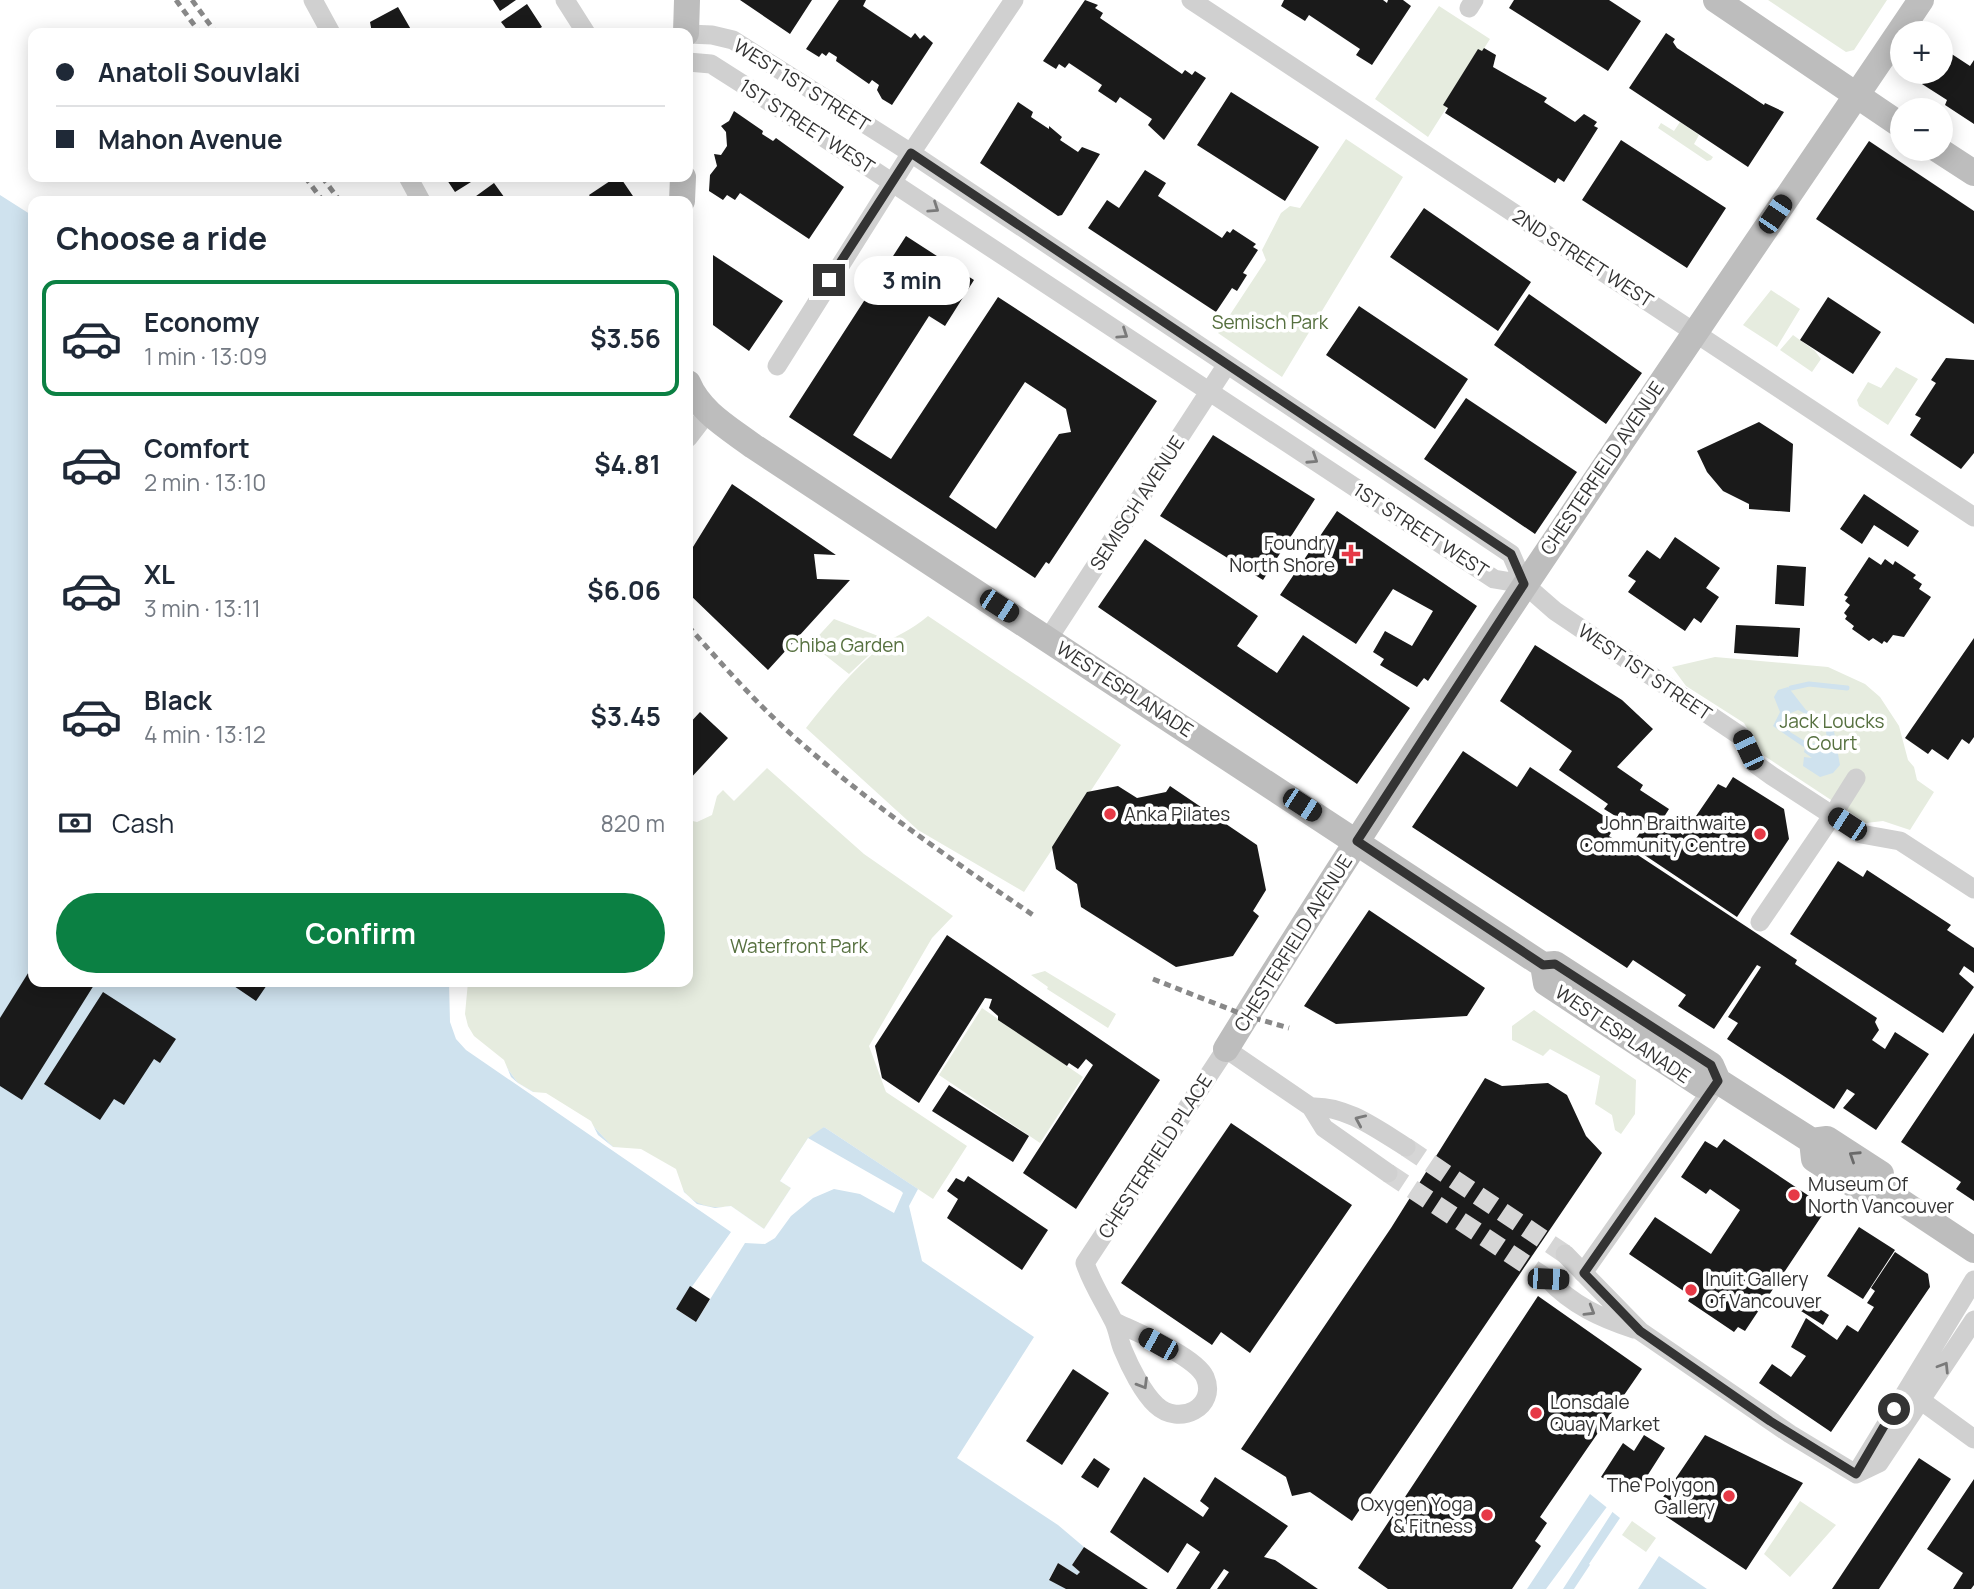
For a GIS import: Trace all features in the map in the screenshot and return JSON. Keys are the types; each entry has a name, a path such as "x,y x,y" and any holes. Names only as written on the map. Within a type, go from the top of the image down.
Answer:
{"main road":[{"path":"687,0 687,28"},
{"path":"1716,0 1890,118"},
{"name":"CHESTERFIELD AVENUE","path":"1226,1049 1524,584 1921,0"},
{"path":"1953,159 1974,173"},
{"name":"WEST ESPLANADE","path":"693,394 708,412 753,446 1543,965 1555,964 1711,1065 1718,1081 1812,1141 1814,1159 1868,1194 1882,1189 1974,1250"}],"street":[{"path":"313,0 328,28"},
{"path":"565,0 583,28"},
{"path":"777,366 911,153 1014,0"},
{"name":"2ND STREET WEST","path":"1191,0 1974,517"},
{"name":"WEST 1ST STREET","path":"693,34 733,40 911,153"},
{"name":"1ST STREET WEST","path":"693,62 711,64 893,181 1494,579 1524,584"},
{"name":"1ST STREET WEST","path":"911,153 1511,554 1524,584"},
{"name":"SEMISCH AVENUE","path":"1048,639 1226,366"},
{"path":"693,432 708,412"},
{"name":"WEST 1ST STREET","path":"1524,584 1555,611 1742,737 1754,763 1772,776 1861,834 1900,841 1974,889"},
{"path":"1760,922 1856,778"},
{"path":"1226,1049 1311,1107 1324,1128 1388,1173"},
{"name":"CHESTERFIELD PLACE","path":"1115,1322 1094,1289 1085,1263 1226,1049"},
{"path":"1640,1331 1596,1316 1559,1291 1548,1279 1566,1280 1584,1273 1718,1081"},
{"path":"1311,1107 1329,1106 1373,1126 1406,1147"},
{"path":"1565,1254 1640,1331 1770,1421 1856,1474"},
{"path":"1856,1474 1974,1280"},
{"path":"1856,1474 1880,1463 1923,1402 1974,1320"},
{"path":"1115,1322 1195,1365 1205,1378 1206,1394 1199,1408 1186,1415 1178,1415 1170,1414 1156,1405 1123,1350 1115,1322"},
{"path":"1923,1402 1974,1439"}],"green space":[{"path":"1768,0 1887,0 1854,50 1846,52"},
{"path":"1439,6 1490,39 1428,137 1375,99"},
{"path":"1680,122 1699,135 1694,144 1713,157 1711,160 1707,161 1658,128 1661,123 1674,131"},
{"name":"Semisch Park","path":"1346,139 1403,177 1282,377 1218,333 1266,260 1262,250 1281,213 1290,206 1300,208"},
{"path":"1771,290 1800,309 1777,347 1743,325"},
{"path":"1793,335 1815,351 1821,359 1812,372 1780,350"},
{"path":"1896,367 1918,379 1888,425 1859,406 1857,400 1868,382 1881,388"},
{"path":"928,616 1121,745 1024,892 918,830 806,728 861,664 888,642"},
{"name":"Chiba Garden","path":"834,619 886,639 849,674 811,644"},
{"name":"Jack Loucks Court","path":"1715,657 1828,667 1865,684 1880,697 1899,726 1908,760 1914,767 1917,780 1934,792 1910,830 1883,821 1866,823 1763,755 1744,723 1686,686 1672,667"},
{"name":"Waterfront Park","path":"767,768 864,854 953,916 932,938 869,1046 886,1092 967,1146 933,1199 824,1127 780,1181 791,1188 764,1229 731,1206 715,1208 697,1204 684,1192 678,1180 636,1150 613,1147 594,1127 518,1083 505,1065 471,1039 465,1027 465,987 693,987 693,821 712,815 717,796 723,790 734,801"},
{"path":"1045,971 1116,1014 1108,1028 1047,989 1048,987 1031,975"},
{"path":"982,1008 1083,1077 1040,1143 939,1075"},
{"path":"1534,1010 1636,1080 1635,1114 1621,1134 1615,1130 1612,1115 1595,1104 1600,1076 1550,1049 1543,1056 1512,1040 1512,1026"},
{"path":"1800,1501 1836,1525 1790,1577 1764,1554"},
{"path":"1632,1521 1656,1538 1646,1552 1622,1535"}],"water":[{"path":"0,195 28,213 28,987 465,987 462,1014 471,1039 505,1065 518,1083 594,1127 613,1147 636,1150 677,1174 684,1191 696,1202 713,1207 731,1206 764,1229 791,1188 780,1181 808,1138 824,1127 918,1189 909,1206 922,1261 1034,1337 957,1458 1058,1525 1084,1547 1072,1565 1080,1572 1077,1575 1058,1563 1049,1579 1066,1589 0,1589"},
{"path":"1788,687 1806,710 1833,726 1840,765 1833,773 1820,777 1803,766 1804,757 1812,758 1804,752 1805,748 1773,726 1780,712 1774,697 1778,690","holes":["1798,710 1825,724 1827,739 1821,744 1808,743 1790,732 1786,715"]},
{"path":"1590,1494 1620,1518 1589,1564 1627,1589 1527,1589"},
{"path":"1659,1556 1707,1589 1638,1589"}],"pier":[{"path":"449,987 468,987 465,1014 468,1026 474,1036 504,1060 511,1077 533,1092 546,1093 591,1121 598,1135 613,1147 641,1149 676,1169 684,1192 697,1204 715,1208 731,1206 764,1229 791,1188 780,1181 808,1138 903,1193 894,1213 860,1194 834,1189 813,1198 791,1216 775,1238 765,1244 745,1243 696,1322 676,1309 731,1232 466,1050 456,1039 450,1022"},
{"path":"1609,1504 1615,1508 1563,1589 1546,1589"},
{"path":"1623,1515 1594,1563 1631,1589 1574,1589"}],"building":[{"path":"493,0 516,0 500,11"},
{"path":"740,0 812,0 790,34"},
{"path":"839,0 866,0 863,6 911,38 915,33 920,39 924,35 933,43 892,105 882,99 877,90 879,85 872,80 869,84 836,61 837,57 829,52 826,56 822,53 819,57 806,49"},
{"path":"1085,0 1098,5 1095,8 1103,13 1100,18 1182,74 1185,70 1192,75 1195,71 1206,78 1164,140 1148,125 1152,119 1120,97 1116,103 1098,91 1102,85 1069,63 1065,68 1059,64 1056,69 1043,61"},
{"path":"1284,0 1383,0 1387,3 1388,0 1403,0 1411,6 1372,65 1356,55 1360,49 1309,15 1305,21 1281,6"},
{"path":"1514,0 1609,0 1641,21 1608,71 1509,8"},
{"path":"527,4 542,27 506,28 501,22"},
{"path":"398,7 410,28 371,28 370,22"},
{"path":"1666,33 1675,39 1673,42 1677,48 1764,105 1765,103 1784,112 1748,167 1629,88"},
{"path":"1484,48 1496,55 1493,67 1547,98 1544,102 1575,122 1584,114 1597,122 1594,126 1598,128 1564,182 1558,178 1555,183 1445,113 1448,108 1443,105 1478,49 1482,51"},
{"path":"1953,55 1970,66 1974,60 1974,124 1953,110 1953,98 1944,98 1922,84 1953,84"},
{"path":"1231,92 1319,147 1285,201 1197,145"},
{"path":"1018,102 1033,112 1031,117 1049,129 1049,126 1062,137 1060,140 1078,152 1082,147 1100,154 1062,215 1058,216 980,163"},
{"path":"734,111 763,131 762,134 773,141 776,138 844,187 809,239 740,193 735,200 727,195 723,200 709,191 710,175 717,166 714,154 721,155 727,146 726,132 721,126 729,121"},
{"path":"1621,140 1726,208 1687,268 1582,200"},
{"path":"1869,141 1890,155 1890,161 1899,161 1974,211 1974,324 1816,219"},
{"path":"1145,170 1166,183 1158,196 1222,238 1227,231 1230,233 1233,229 1256,244 1253,247 1258,250 1243,273 1247,275 1237,291 1232,288 1216,312 1088,228 1107,200 1119,208"},
{"path":"448,182 471,182 455,192"},
{"path":"608,182 623,182 633,196 590,196"},
{"path":"494,183 503,196 476,196"},
{"path":"1424,208 1531,282 1498,331 1390,257"},
{"path":"906,236 974,280 945,326 929,316 853,435 891,459 998,297 1157,401 1049,564 1046,562 1035,578 789,417","holes":["1025,382 1066,409 1071,432 1059,434 996,529 949,497"]},
{"path":"713,255 783,301 749,351 713,325"},
{"path":"1529,294 1642,373 1606,424 1494,345"},
{"path":"1828,297 1881,332 1853,374 1800,340"},
{"path":"1359,306 1468,379 1435,429 1326,355"},
{"path":"1946,358 1974,360 1974,453 1961,469 1910,435 1921,418 1915,415 1936,383 1931,380"},
{"path":"1466,398 1577,472 1535,534 1424,459"},
{"path":"1759,422 1793,444 1790,512 1749,509 1749,504 1723,491 1707,472 1697,451"},
{"path":"1213,435 1315,499 1263,580 1160,516"},
{"path":"732,484 836,555 814,554 817,579 850,580 768,670 693,598 693,547"},
{"path":"1864,494 1919,531 1908,547 1874,525 1862,544 1840,529"},
{"path":"1337,511 1477,606 1428,681 1424,678 1417,687 1380,665 1384,659 1373,652 1385,631 1412,646 1433,611 1393,589 1356,644 1280,595"},
{"path":"1675,537 1720,568 1706,588 1719,597 1701,623 1694,618 1685,631 1628,592 1636,581 1628,576 1647,550 1660,559"},
{"path":"1145,539 1258,616 1237,646 1277,673 1303,635 1410,708 1357,784 1098,607"},
{"path":"1869,557 1881,565 1885,559 1893,565 1895,561 1916,575 1913,578 1922,584 1919,589 1931,597 1904,637 1893,635 1887,643 1884,641 1882,644 1873,638 1869,641 1852,629 1854,626 1845,619 1847,616 1844,613 1850,605 1845,601 1848,597 1844,595"},
{"path":"1777,565 1806,567 1804,606 1775,604"},
{"path":"1736,625 1800,628 1798,657 1734,653"},
{"path":"1974,638 1974,737 1969,744 1962,739 1948,760 1932,749 1928,754 1905,738"},
{"path":"1535,645 1622,700 1653,729 1617,767 1643,785 1640,790 1669,809 1662,820 1683,835 1718,784 1726,788 1733,777 1784,809 1789,839 1737,917 1631,846 1643,828 1620,812 1617,817 1604,809 1608,804 1559,770 1572,751 1500,701"},
{"path":"700,712 728,738 693,776 693,720"},
{"path":"1463,751 1517,787 1530,767 1616,824 1609,836 1797,960 1795,964 1877,1018 1875,1022 1879,1030 1872,1040 1885,1049 1895,1032 1929,1054 1876,1130 1843,1108 1855,1094 1847,1089 1834,1109 1727,1039 1738,1023 1728,1017 1761,967 1757,965 1714,1029 1678,1006 1686,995 1633,960 1627,968 1412,827"},
{"path":"1118,786 1137,798 1166,792 1170,786 1257,845 1266,890 1253,911 1259,916 1233,956 1176,967 1081,907 1077,884 1056,869 1052,847 1087,792"},
{"path":"1838,861 1863,877 1867,870 1951,925 1947,930 1974,948 1974,973 1964,966 1959,974 1974,987 1943,1033 1790,934"},
{"path":"1369,910 1485,988 1467,1016 1336,1024 1304,1006"},
{"path":"947,935 1160,1080 1076,1209 1023,1173 1093,1065 1086,1059 1078,1069 1069,1063 1067,1066 998,1020 998,1016 989,1008 992,999 985,998 919,1103 882,1078 875,1046"},
{"path":"28,973 28,987 93,987 22,1100 0,1086 0,1018"},
{"path":"235,987 266,987 256,1001"},
{"path":"103,992 176,1039 160,1063 154,1059 124,1105 114,1099 100,1120 44,1084"},
{"path":"1974,1033 1974,1201 1956,1189 1961,1182 1901,1142"},
{"path":"1485,1078 1502,1086 1548,1083 1567,1095 1586,1136 1602,1153 1352,1521 1310,1492 1292,1496 1286,1477 1241,1449 1391,1228"},
{"path":"949,1085 1029,1136 1013,1162 932,1111"},
{"path":"1231,1123 1352,1205 1250,1353 1221,1332 1212,1345 1121,1283"},
{"path":"1724,1139 1827,1208 1745,1331 1738,1327 1734,1332 1688,1301 1691,1296 1629,1254 1655,1217 1711,1254 1740,1210 1710,1189 1706,1194 1681,1177 1705,1141 1717,1148"},
{"path":"968,1176 1048,1230 1022,1270 947,1218 958,1199 947,1191 956,1178 964,1182"},
{"path":"1859,1227 1895,1250 1863,1299 1827,1276"},
{"path":"1895,1252 1928,1274 1930,1287 1831,1432 1759,1383 1772,1364 1791,1377 1806,1356 1791,1347 1806,1318 1837,1340 1847,1325 1858,1332 1874,1307 1867,1303 1875,1291 1871,1288"},
{"path":"690,1286 710,1299 696,1322 676,1309"},
{"name":"Lonsdale Quay Market","path":"1538,1296 1642,1369 1540,1517 1547,1523 1535,1541 1541,1546 1512,1589 1388,1589 1358,1568"},
{"path":"1807,1301 1829,1315 1823,1325 1801,1311"},
{"path":"1073,1369 1109,1393 1062,1465 1026,1441"},
{"path":"1644,1435 1665,1448 1635,1495 1601,1477 1623,1443 1634,1451"},
{"name":"The Polygon Gallery","path":"1705,1435 1803,1483 1746,1570 1655,1509"},
{"path":"1094,1458 1110,1469 1098,1488 1081,1477"},
{"path":"1919,1458 1951,1479 1879,1589 1832,1589"},
{"path":"1144,1477 1203,1517 1209,1508 1200,1501 1215,1477 1288,1526 1264,1557 1275,1560 1318,1589 1217,1589 1229,1572 1224,1569 1210,1589 1176,1589 1200,1552 1187,1543 1168,1573 1110,1532"},
{"path":"1974,1479 1974,1585 1971,1589 1953,1589 1963,1573 1927,1549"},
{"path":"1084,1547 1148,1589 1066,1589 1049,1580 1058,1563 1077,1575 1080,1572 1072,1565"}],"waterway":[{"path":"1791,688 1809,684 1847,688"}],"tunnel":[{"path":"1406,1147 1565,1254"},
{"path":"1388,1173 1548,1279"}],"railway":[{"path":"176,0 196,28"},
{"path":"192,0 212,28"},
{"path":"309,182 319,196"},
{"path":"326,182 336,196"},
{"path":"693,632 764,709 820,760 909,829 1033,915"},
{"path":"1153,979 1247,1016 1289,1028"}],"place":[{"name":"Foundry North Shore","path":"1351,554"},
{"name":"Anka Pilates","path":"1110,814"},
{"name":"John Braithwaite Community Centre","path":"1760,834"},
{"name":"Museum Of North Vancouver","path":"1794,1195"},
{"name":"Inuit Gallery Of Vancouver","path":"1691,1290"},
{"name":"Lonsdale Quay Market","path":"1536,1413"},
{"name":"The Polygon Gallery","path":"1729,1496"},
{"name":"Oxygen Yoga & Fitness","path":"1487,1515"}],"route":[{"path":"829,280 911,153 1511,554 1524,584 1357,841 1543,965 1555,964 1711,1065 1718,1081 1584,1273 1640,1331 1770,1421 1856,1474 1894,1409"}]}
